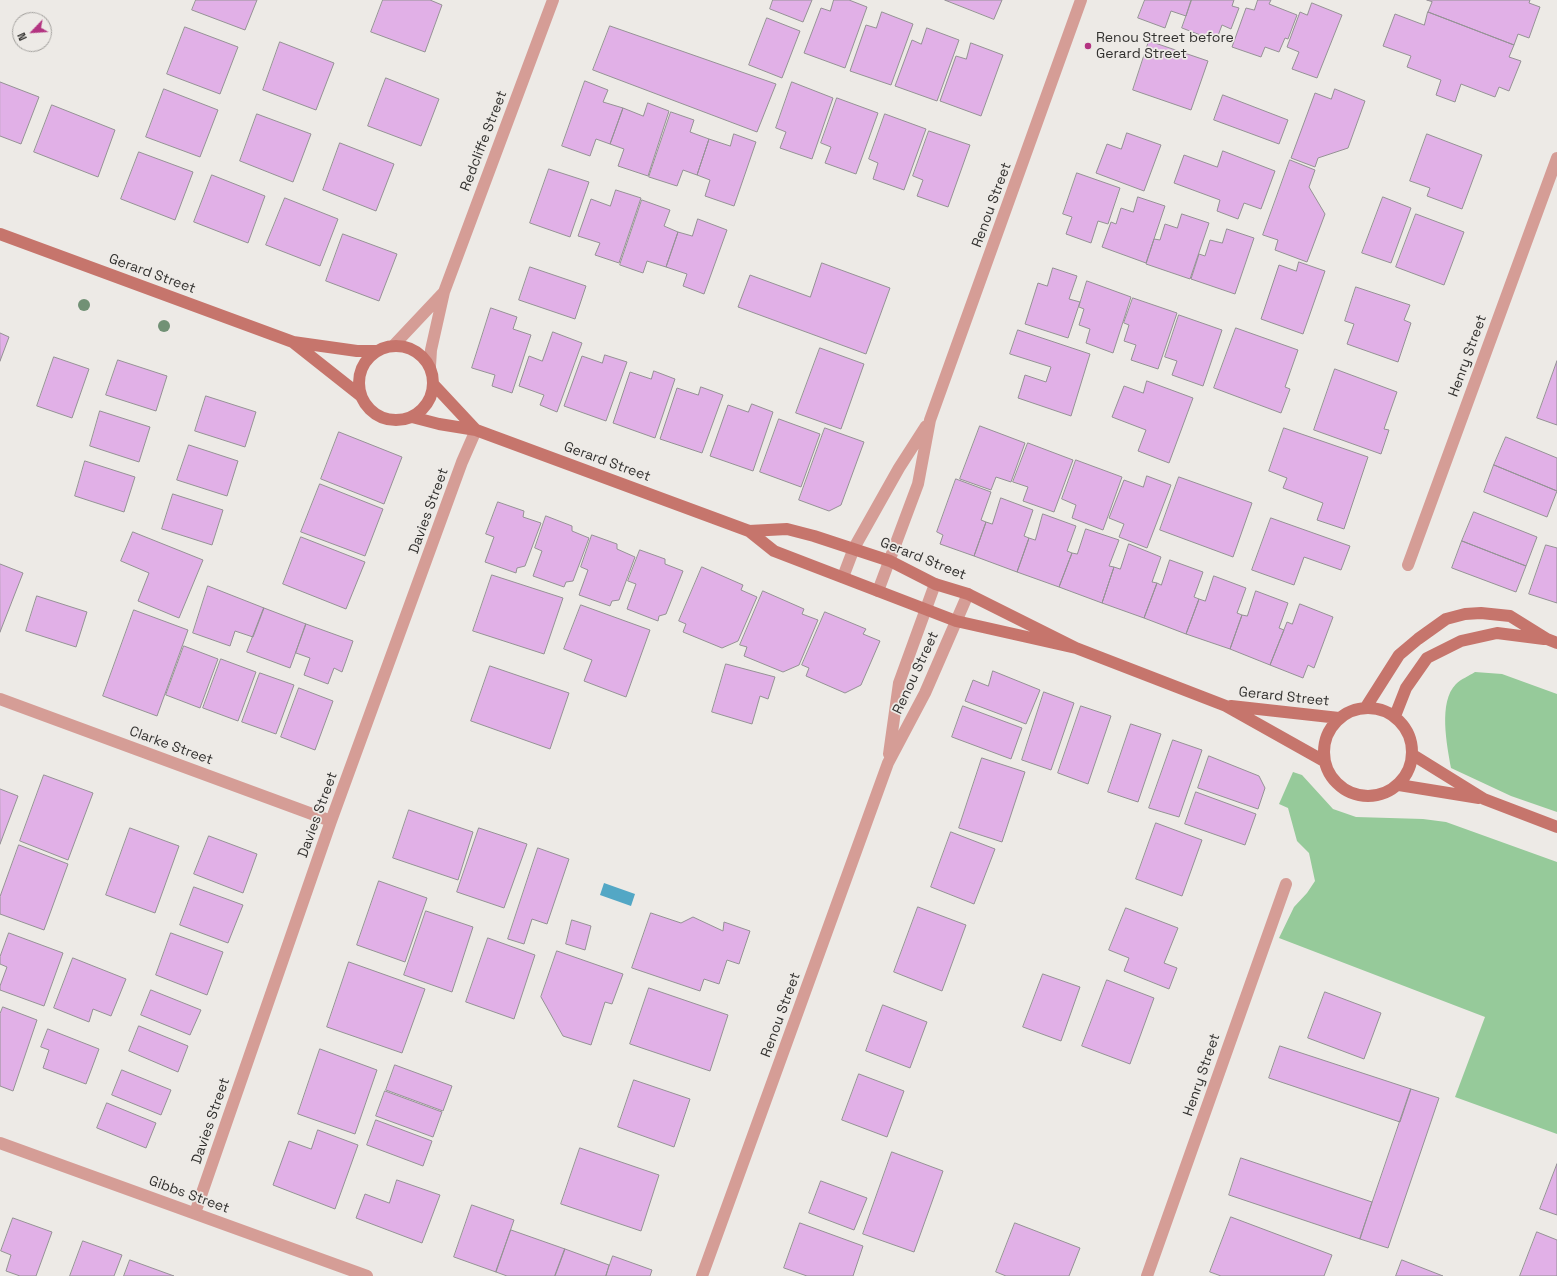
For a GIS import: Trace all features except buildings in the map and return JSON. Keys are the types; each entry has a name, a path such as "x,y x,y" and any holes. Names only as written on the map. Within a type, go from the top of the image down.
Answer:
{"street":[{"name":"Redcliffe Street","path":"430,366 431,350 444,292 553,0"},
{"name":"Renou Street","path":"878,591 918,484 930,420 1082,0"},
{"name":"Henry Street","path":"1408,565 1557,158"},
{"name":"Gerard Street","path":"0,234 293,342 357,351 376,351"},
{"name":"Redcliffe Street","path":"394,345 444,292"},
{"name":"Gerard Street","path":"293,342 362,396"},
{"path":"394,345 404,345 423,357 430,366 434,385 432,395 427,404 412,417 400,420 388,419 377,415 368,407 362,396 359,384 361,371 366,360 376,351 394,345"},
{"name":"Gerard Street","path":"434,385 476,430"},
{"name":"Gerard Street","path":"412,417 439,424 476,430 749,531 774,551 956,621 1076,648"},
{"name":"Renou Street","path":"843,577 854,548 899,468 930,420"},
{"name":"Davies Street","path":"195,1213 331,821 462,462 476,430"},
{"name":"Gerard Street","path":"749,531 787,529 854,548 890,561 935,584 968,594 1076,648 1226,706 1324,762"},
{"name":"Renou Street","path":"888,764 899,683 935,584"},
{"name":"Renou Street","path":"702,1276 888,764 925,693 968,594"},
{"path":"1366,707 1399,655 1446,619 1465,614 1480,613 1510,616 1552,641"},
{"path":"1395,716 1406,688 1427,658 1461,641 1497,633 1552,641"},
{"name":"Clarke Street","path":"0,699 331,821"},
{"name":"Gerard Street","path":"1226,706 1338,718"},
{"path":"1366,707 1395,716 1405,727 1412,740 1413,755 1409,771 1399,785 1386,794 1371,797 1355,795 1341,788 1331,776 1324,762 1324,746 1329,731 1338,718 1352,711 1366,707"},
{"path":"1413,755 1484,799 1557,827"},
{"path":"1399,785 1484,799"},
{"name":"Henry Street","path":"1147,1276 1286,884"},
{"name":"Gibbs Street","path":"0,1143 367,1276"}],"green space":[{"path":"1475,672 1502,674 1557,694 1557,812 1511,796 1451,768 1445,724 1447,701 1450,692 1456,684"},
{"path":"1293,772 1302,775 1333,809 1356,817 1423,819 1446,822 1557,862 1557,1134 1455,1097 1485,1017 1279,938 1294,907 1307,893 1315,881 1309,853 1297,841 1288,808 1279,804"}],"water":[{"path":"604,883 635,894 631,906 600,895"}],"place":[{"name":"Renou Street before Gerard Street","path":"1088,46"}]}
